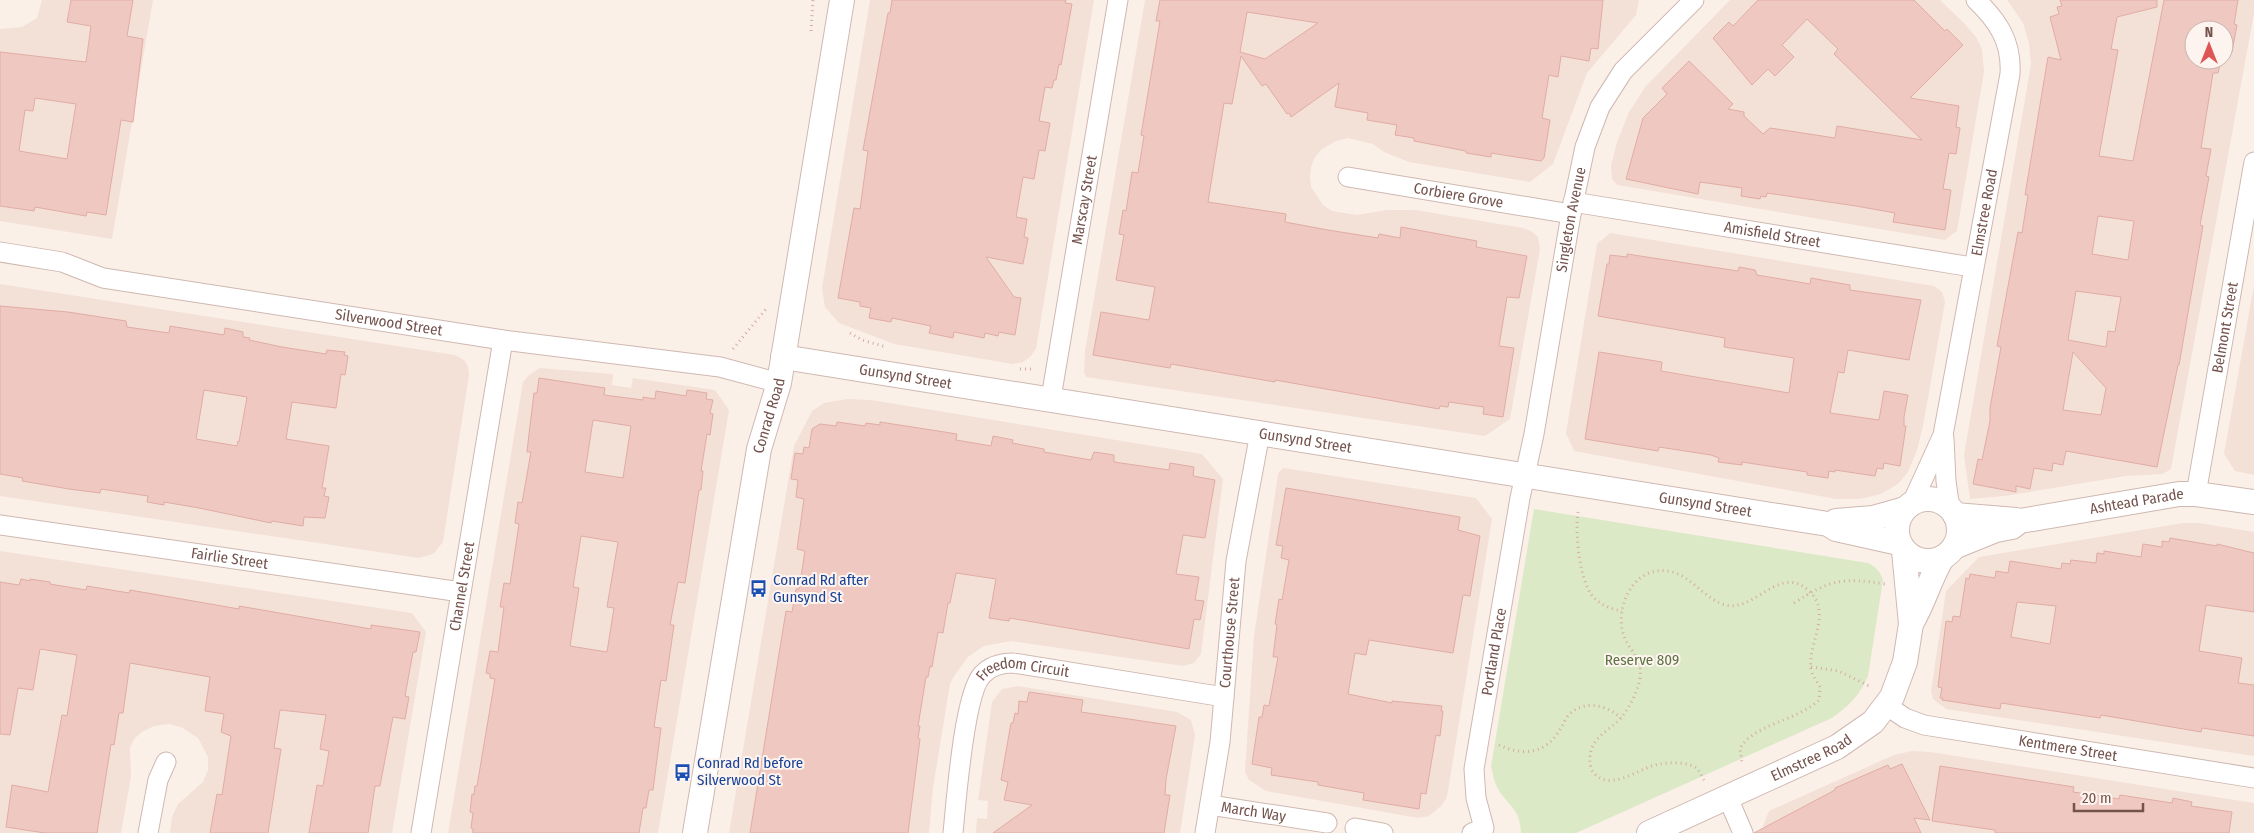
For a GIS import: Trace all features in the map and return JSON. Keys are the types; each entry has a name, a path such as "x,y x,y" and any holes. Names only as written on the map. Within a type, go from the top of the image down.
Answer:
{"street":[{"name":"Conrad Road","path":"695,833 759,449 779,383 842,0"},
{"name":"Marscay Street","path":"1051,398 1118,0"},
{"name":"Elmstree Road","path":"1908,506 1943,434 2010,64 2010,54 2003,32 1988,11 1976,0"},
{"name":"Singleton Avenue","path":"1525,474 1534,434 1572,208 1585,147 1600,108 1623,71 1683,4"},
{"name":"Belmont Street","path":"2196,494 2254,162"},
{"name":"Corbiere Grove","path":"1348,177 1572,208"},
{"name":"Amisfield Street","path":"1572,208 1972,267"},
{"name":"Silverwood Street","path":"0,252 62,262 103,278 503,340 720,367 779,383"},
{"name":"Channel Street","path":"421,833 503,340"},
{"name":"Gunsynd Street","path":"783,356 1828,524 1836,529 1902,547"},
{"name":"Courthouse Street","path":"1205,833 1220,742 1236,561 1260,433"},
{"name":"Elmstree Road","path":"1943,434 1946,446 1946,481 1953,512"},
{"name":"Portland Place","path":"1478,830 1474,769 1525,474"},
{"name":"Ashtead Parade","path":"1953,512 2010,518 2020,521 2179,494 2196,494 2254,502"},
{"path":"1928,499 1936,500 1953,512 1959,531 1948,552 1935,561 1918,560 1902,547 1897,525 1908,506 1928,499"},
{"name":"Gunsynd Street","path":"1828,524 1837,521 1873,518 1908,506"},
{"name":"Ashtead Parade","path":"1948,552 1996,530 2012,527 2020,521"},
{"name":"Fairlie Street","path":"0,525 461,592"},
{"name":"Elmstree Road","path":"1649,833 1837,747 1864,730 1886,706 1897,687 1901,674 1911,624 1902,547"},
{"name":"Elmstree Road","path":"1911,624 1919,611 1933,574 1948,552"},
{"name":"Freedom Circuit","path":"953,833 959,770 972,697 977,682 992,667 1013,663 1224,697"},
{"name":"Kentmere Street","path":"1886,706 1905,718 1924,725 2254,778"},
{"path":"148,833 156,788 166,762"},
{"path":"1728,798 1743,833"},
{"name":"March Way","path":"1210,805 1327,824"},
{"path":"1356,828 1383,833"}],"path":[{"path":"732,351 764,314 767,306"},
{"path":"850,333 878,346 888,348"},
{"path":"1014,370 1035,369"},
{"path":"1578,512 1579,542 1587,586 1602,604 1622,611"},
{"path":"1704,780 1697,768 1675,763 1653,766 1620,779 1601,779 1594,775 1591,769 1589,756 1595,741 1621,718 1636,692 1641,673 1636,654 1623,631 1622,611 1635,582 1648,572 1662,570 1685,577 1715,600 1729,606 1738,605 1777,584 1785,582 1800,584 1811,592 1817,603 1820,619 1811,657 1811,667 1820,687 1819,700 1809,708 1748,738 1740,749 1742,763"},
{"path":"1794,603 1811,592 1841,580 1888,585"},
{"path":"1811,667 1838,671 1869,686"},
{"path":"1479,737 1514,751 1529,752 1546,746 1558,733 1566,718 1579,708 1587,706 1602,707 1621,718"}],"shaded area":[{"path":"42,0 153,0 112,239 0,221 0,29 22,27 37,18"},
{"path":"870,0 1094,0 1036,349 1023,362 1013,364 894,344 839,323 825,307 822,288"},
{"path":"1145,0 1639,0 1636,15 1587,73 1553,164 1530,182 1409,162 1384,152 1373,144 1348,138 1336,141 1322,149 1315,157 1311,167 1311,187 1323,205 1332,211 1357,215 1387,210 1415,210 1523,228 1531,231 1538,237 1540,249 1510,419 1485,436 1086,377 1084,372 1085,351"},
{"path":"1730,0 1940,0 1965,24 1976,37 1982,49 1984,72 1957,231 1945,240 1617,185 1612,179 1611,166 1617,142 1629,112 1646,86"},
{"path":"2007,0 2254,0 2254,13 2171,469 2163,474 2126,476 2005,496 1970,499 1964,455 2031,64 2029,43 2023,23"},
{"path":"1610,233 1934,286 1942,292 1945,302 1923,426 1917,450 1908,472 1898,484 1881,494 1860,499 1836,499 1574,451 1566,433 1597,244"},
{"path":"0,284 455,355 464,360 468,366 469,375 443,542 433,554 419,558 0,496"},
{"path":"2254,285 2254,475 2235,471 2224,454"},
{"path":"540,368 613,374 612,385 631,388 633,378 715,390 729,410 658,833 448,833 523,382 529,375"},
{"path":"847,399 871,400 1202,454 1223,479 1201,654 1194,663 1183,666 1011,641 984,646 968,657 950,684 933,788 929,833 729,833 794,446 812,411 824,403"},
{"path":"1283,468 1476,498 1492,519 1447,797 1442,805 1429,816 1418,818 1266,791 1249,780 1245,772 1254,636 1278,474"},
{"path":"2183,523 2199,523 2254,532 2254,756 1946,709 1933,699 1931,691 1946,591 1979,557"},
{"path":"0,551 412,613 426,632 392,833 170,833 172,817 178,804 203,782 208,770 208,757 198,738 181,727 169,724 154,726 142,732 134,739 130,748 131,777 121,833 0,833"},
{"path":"1018,686 1177,712 1191,720 1195,735 1180,833 976,833 977,818 987,819 988,801 978,800 992,702 1002,689"},
{"path":"1912,751 1930,752 2254,803 2254,833 1766,833 1763,826 1769,811 1894,755"}],"green space":[{"name":"Reserve 809","path":"1534,509 1868,563 1881,574 1883,580 1868,676 1865,683 1853,700 1832,718 1576,833 1521,833 1519,818 1498,789 1491,766"}],"building":[{"path":"71,0 133,0 127,36 143,39 133,122 121,120 106,215 87,212 86,216 35,207 34,211 0,206 0,52 86,62 91,26 67,22","holes":["35,98 76,104 67,159 19,151 25,110 33,111"]},
{"path":"892,0 1066,0 1065,3 1072,4 1061,65 1059,64 1056,80 1054,80 1052,88 1045,87 1039,121 1050,123 1045,151 1039,150 1034,179 1023,177 1016,217 1027,219 1024,237 1028,238 1023,264 986,257 1014,297 1021,298 1015,335 999,332 998,336 985,333 984,338 954,332 953,338 929,333 931,326 892,318 891,322 869,318 871,308 860,306 860,302 838,298 854,208 860,209 868,151 863,150"},
{"path":"1160,0 1603,0 1598,49 1591,48 1589,61 1561,56 1558,77 1549,75 1542,118 1550,120 1544,158 1541,161 1491,153 1491,157 1466,153 1466,151 1414,141 1414,138 1395,135 1397,125 1367,120 1368,113 1335,107 1339,83 1291,117 1266,84 1262,86 1241,56 1232,104 1224,103 1208,202 1286,214 1285,222 1328,230 1378,238 1379,234 1400,238 1401,227 1477,241 1476,247 1527,256 1519,298 1507,297 1499,346 1514,348 1503,417 1483,414 1484,407 1449,402 1448,407 1440,406 1439,409 1275,380 1275,382 1171,364 1170,368 1093,355 1101,312 1149,320 1155,287 1116,280 1124,235 1119,234 1123,210 1126,211 1132,172 1138,173 1144,136 1141,135 1160,21 1156,21","holes":["1247,12 1318,23 1265,59 1240,52"]},
{"path":"1758,0 1914,0 1945,31 1947,29 1963,45 1910,98 1959,106 1956,127 1960,128 1956,154 1949,153 1943,189 1951,190 1945,230 1893,222 1895,213 1856,206 1767,193 1766,197 1761,196 1760,199 1741,196 1742,188 1700,182 1698,194 1626,179 1643,118 1667,94 1662,88 1689,61 1733,104 1728,109 1744,112 1744,116 1763,134 1770,128 1835,138 1837,126 1922,140 1834,54 1838,49 1807,19 1782,45 1794,57 1775,76 1768,69 1752,85 1713,38 1729,22 1733,26"},
{"path":"2060,0 2157,0 2157,7 2117,17 2111,49 2118,50 2099,156 2133,161 2164,0 2238,0 2234,24 2234,20 2184,20 2184,70 2219,70 2218,73 2213,73 2201,148 2211,149 2206,176 2209,177 2200,225 2203,226 2179,365 2157,467 2066,451 2063,465 2053,463 2052,471 2034,468 2030,489 2016,486 2016,492 1973,484 1978,459 1982,460 1990,421 1990,408 2001,347 1997,346 2018,232 2022,233 2028,195 2025,195 2048,57 2061,60 2050,17 2059,14 2057,7 2062,6","holes":["2098,216 2134,221 2128,260 2092,254","2076,291 2121,297 2115,332 2108,331 2106,347 2068,340","2073,352 2106,388 2101,415 2063,410"]},
{"path":"2234,24 2237,25 2234,41"},
{"path":"1627,254 1738,271 1739,267 1755,270 1757,275 1810,284 1811,278 1850,285 1850,290 1921,300 1909,360 1848,350 1844,373 1838,372 1830,413 1879,420 1884,391 1908,395 1904,417 1904,426 1906,426 1900,466 1884,463 1883,469 1877,468 1875,476 1835,470 1835,472 1829,471 1828,478 1807,475 1807,472 1742,462 1742,465 1718,462 1719,458 1711,455 1659,447 1658,451 1585,439 1599,352 1662,362 1661,371 1789,393 1794,358 1724,347 1725,338 1598,316 1610,255 1627,257"},
{"path":"0,306 68,312 126,321 127,327 169,333 170,326 224,335 225,328 243,332 243,337 250,338 249,340 326,354 327,350 345,352 344,355 348,356 345,375 341,374 336,408 292,402 286,439 329,446 322,488 326,488 324,496 329,497 325,518 304,517 303,526 272,521 271,523 164,502 164,505 147,502 148,496 101,489 100,493 69,489 22,481 23,478 0,474","holes":["204,390 247,397 237,446 196,439"]},
{"path":"539,378 605,388 604,395 643,400 643,397 655,399 656,391 686,396 687,390 707,393 706,399 713,400 710,413 713,414 710,435 707,434 701,471 703,471 701,490 699,490 685,583 678,582 670,625 674,625 666,681 661,680 654,727 661,728 653,790 649,790 646,808 643,808 639,833 473,833 471,828 473,813 470,812 472,794 474,795 475,786 477,786 495,679 490,678 490,674 486,673 490,651 498,652 504,607 500,607 504,583 510,584 519,524 515,523 518,502 522,503 531,452 527,452 534,393 537,393","holes":["593,420 631,426 623,478 585,472","581,536 618,542 607,607 614,608 607,652 570,646 579,588 573,587"]},
{"path":"837,422 865,426 866,423 880,425 880,422 938,431 957,434 956,440 991,446 993,436 1013,440 1012,443 1044,449 1044,452 1091,460 1094,452 1114,455 1114,462 1169,470 1170,463 1194,467 1193,476 1215,480 1205,538 1183,535 1176,574 1199,577 1195,600 1204,601 1200,620 1194,619 1189,649 1010,618 1009,621 989,618 996,579 956,573 943,633 938,632 932,667 930,666 928,677 926,677 918,726 920,726 918,738 920,739 908,833 750,833 786,611 792,612 796,589 799,589 805,551 797,549 804,499 796,497 798,480 791,479 795,453 803,454 804,447 809,448 812,429 820,424 836,426"},
{"path":"1286,488 1460,517 1458,530 1480,536 1470,596 1463,595 1453,653 1369,640 1366,655 1355,653 1348,694 1392,703 1392,701 1442,706 1440,736 1436,735 1426,794 1421,793 1419,809 1363,800 1364,793 1318,785 1318,782 1271,775 1272,768 1252,764 1259,717 1262,717 1264,705 1269,706 1278,657 1273,657 1277,625 1275,624 1279,599 1282,600 1289,560 1281,558 1283,546 1276,545"},
{"path":"2170,538 2217,546 2217,544 2254,553 2254,612 2206,605 2199,651 2242,658 2238,683 2254,685 2254,736 2202,728 2201,732 2101,715 2100,718 2001,703 2000,709 1942,700 1943,698 1940,698 1942,688 1938,687 1946,621 1952,622 1953,616 1960,617 1966,578 1969,579 1970,574 1995,578 1996,571 2008,573 2010,561 2061,569 2062,563 2070,564 2071,560 2096,563 2097,553 2104,554 2104,551 2141,557 2143,544 2162,547 2162,541 2169,542","holes":["2017,602 2056,606 2050,644 2011,637"]},
{"path":"21,579 50,582 50,584 86,590 87,586 129,593 130,590 239,609 239,606 371,629 371,625 420,632 416,652 413,652 405,696 409,697 405,719 393,717 380,786 375,786 368,833 309,833 317,785 323,786 329,751 320,749 326,715 280,710 274,748 281,749 268,833 210,833 217,794 222,795 231,736 221,732 224,714 205,711 210,677 130,663 123,713 119,713 114,745 111,744 97,833 45,833 6,827 12,785 48,792 62,715 67,716 77,655 40,649 33,690 18,688 10,735 0,734 0,582 19,585"},
{"path":"1029,692 1083,700 1081,712 1176,726 1166,779 1165,795 1170,795 1164,833 993,833 1032,805 1004,800 1008,782 1001,780 1011,723 1013,723 1015,713 1018,714 1019,701 1027,702"},
{"path":"1902,764 1930,820 1914,818 1921,833 1754,833 1835,790 1835,788 1888,765 1890,769"},
{"path":"1940,766 2074,787 2073,792 2119,799 2120,795 2172,803 2173,798 2192,802 2191,806 2232,812 2229,833 1995,833 1995,830 1932,821"}],"place":[{"name":"Conrad Rd after Gunsynd St","path":"759,589"},
{"name":"Conrad Rd before Silverwood St","path":"683,772"}]}
